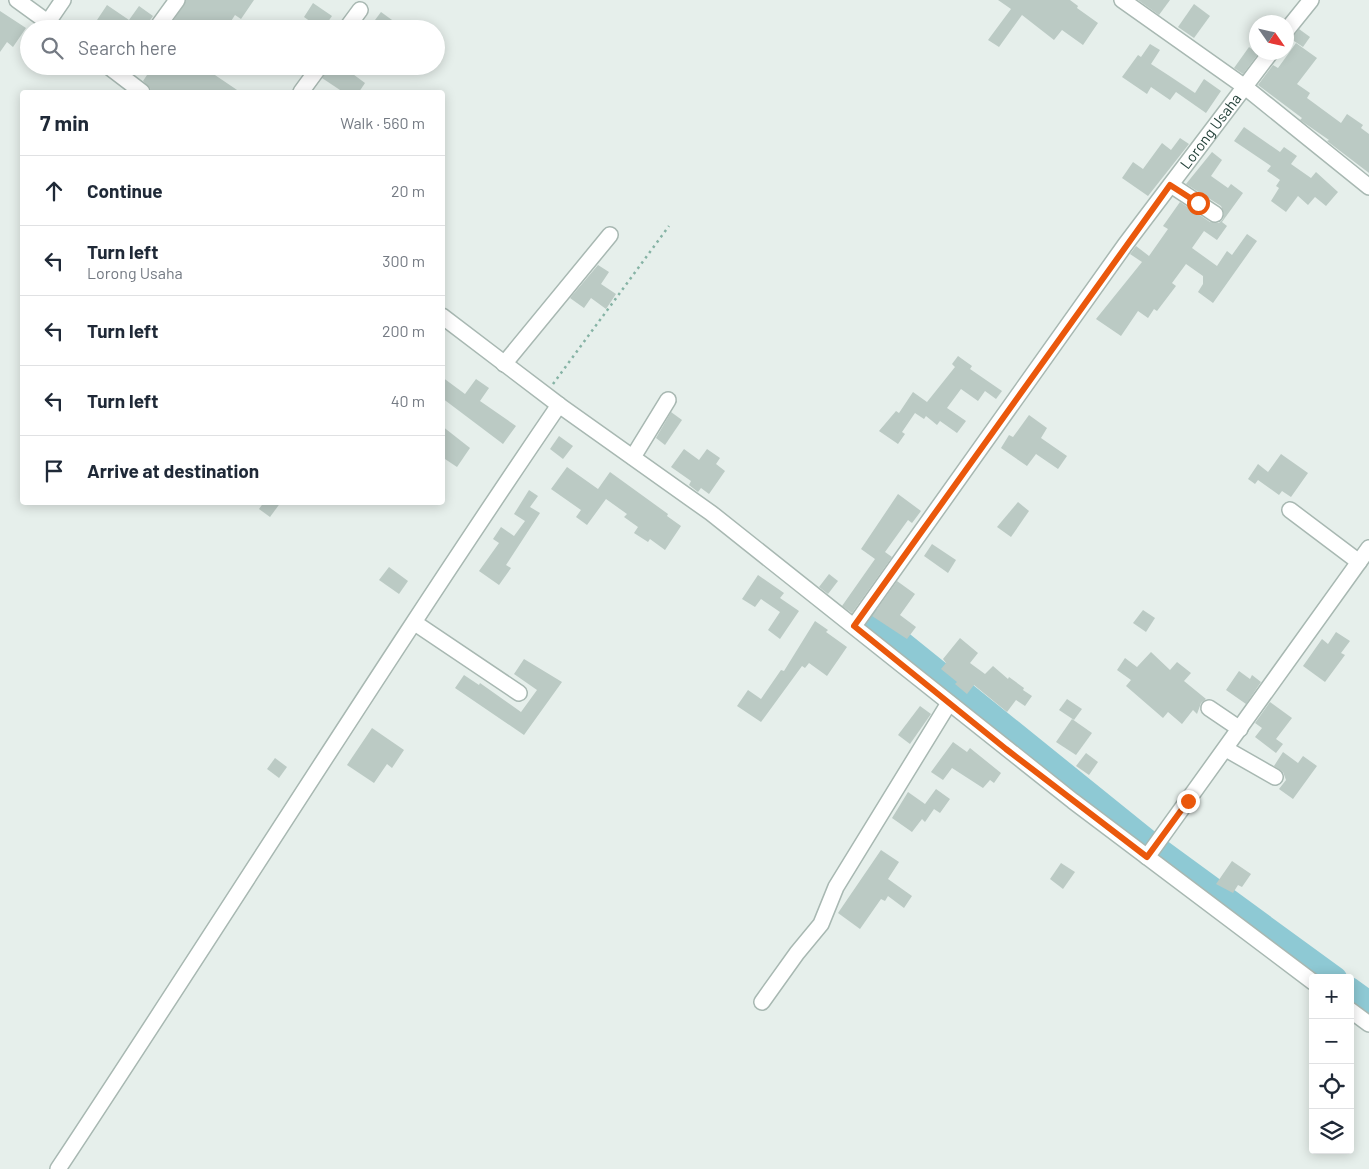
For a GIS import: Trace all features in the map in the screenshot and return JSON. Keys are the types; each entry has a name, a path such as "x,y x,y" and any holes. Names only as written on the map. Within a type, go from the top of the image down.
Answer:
{"street":[{"path":"18,0 45,20"},
{"path":"55,20 63,0"},
{"path":"163,20 177,0"},
{"path":"1122,0 1245,87 1369,187"},
{"path":"1294,21 1312,0"},
{"path":"353,20 360,10"},
{"name":"Lorong Usaha","path":"854,626 1119,254 1265,60"},
{"path":"127,75 140,90"},
{"path":"302,90 313,75"},
{"path":"1170,185 1215,214"},
{"path":"504,364 610,235"},
{"path":"445,318 545,395 712,513 949,703 1149,854 1309,979"},
{"path":"632,457 668,400"},
{"path":"58,1169 478,524 559,405"},
{"path":"1290,510 1359,562"},
{"path":"1149,854 1369,548"},
{"path":"415,623 519,693"},
{"path":"762,1002 797,953 821,924 836,887 949,703"},
{"path":"1209,708 1240,729"},
{"path":"1226,749 1275,777"},
{"path":"1354,1013 1369,1024"}],"path":[{"path":"545,395 670,226"}],"building":[{"path":"186,0 254,0 241,19 235,15 232,20 174,20"},
{"path":"998,0 1070,0 1078,6 1077,8 1098,23 1083,45 1062,30 1054,40 1022,15 999,47 988,40 1011,9"},
{"path":"1138,0 1170,0 1159,15"},
{"path":"313,3 332,16 329,20 308,20 304,17"},
{"path":"1194,4 1210,16 1194,38 1178,27"},
{"path":"107,5 129,20 97,20"},
{"path":"139,6 153,16 150,20 129,20"},
{"path":"0,11 20,24 20,37 13,47 7,42 0,52"},
{"path":"381,12 392,20 375,20"},
{"path":"1299,29 1310,37 1303,47 1294,41 1294,35"},
{"path":"1296,43 1317,58 1297,84 1310,93 1307,98 1341,123 1347,114 1363,125 1361,128 1369,134 1369,173 1258,85 1273,65 1278,68 1284,60 1294,60 1294,46"},
{"path":"1150,44 1160,50 1151,64 1195,93 1204,79 1221,91 1206,113 1176,92 1170,100 1151,87 1147,94 1122,77 1138,55 1141,57"},
{"path":"1249,47 1249,60 1254,60 1243,74 1234,68"},
{"path":"147,75 215,75 237,90 150,90 143,81"},
{"path":"324,75 354,75 365,83 360,90 340,90 322,78"},
{"path":"1244,127 1280,152 1284,147 1297,156 1291,164 1311,178 1316,172 1338,192 1326,206 1315,197 1308,205 1298,196 1286,212 1271,201 1279,188 1276,186 1280,180 1267,171 1271,166 1234,141"},
{"path":"1180,138 1189,144 1148,196 1122,178 1133,162 1143,169 1162,143 1171,150"},
{"path":"1212,152 1222,160 1211,176 1228,188 1231,184 1243,193 1222,222 1227,226 1217,240 1204,231 1192,248 1217,266 1227,251 1232,255 1247,234 1257,241 1213,303 1198,292 1203,284 1203,276 1186,264 1172,283 1176,286 1157,311 1154,309 1148,318 1138,311 1121,336 1096,319 1142,262 1130,254 1136,246 1149,256 1168,229 1163,226 1180,202 1210,222 1219,223 1223,219 1224,214 1221,206 1186,184"},
{"path":"598,265 609,272 601,284 616,294 606,309 591,298 584,308 570,298"},
{"path":"958,356 972,366 970,369 1002,391 996,399 985,391 978,401 961,389 947,408 966,421 957,433 940,421 937,425 926,416 924,419 915,413 902,432 905,434 898,444 879,431 896,411 899,413 913,392 927,402 955,367 952,364"},
{"path":"445,379 465,394 476,379 489,388 480,401 516,426 503,444 445,400"},
{"path":"671,412 682,420 665,445 656,438"},
{"path":"1029,415 1047,428 1041,438 1067,456 1058,469 1036,454 1027,466 1001,448 1009,435 1013,437"},
{"path":"445,428 470,448 457,467 445,459"},
{"path":"559,436 573,446 563,459 550,449"},
{"path":"684,449 699,460 707,449 720,458 716,464 725,471 709,494 701,488 698,492 689,485 691,481 671,467"},
{"path":"1281,454 1308,473 1291,497 1282,491 1279,495 1258,480 1255,484 1248,479 1258,464 1268,472"},
{"path":"567,467 598,489 610,472 668,514 667,516 681,526 665,550 650,539 648,542 634,533 638,527 624,517 627,514 606,499 587,525 576,517 581,510 551,489"},
{"path":"529,490 538,496 530,507 540,513 506,565 511,568 499,585 479,571 499,543 493,539 501,527 514,536 525,521 514,514"},
{"path":"898,494 921,511 912,523 908,520 885,552 892,557 852,613 842,606 875,559 861,549"},
{"path":"1018,502 1029,511 1011,537 997,527"},
{"path":"262,505 279,505 270,517 259,509"},
{"path":"932,544 956,560 948,573 924,556"},
{"path":"389,567 408,581 399,594 379,580"},
{"path":"829,574 838,581 828,594 819,587"},
{"path":"758,575 784,593 780,598 799,611 780,639 768,630 780,612 761,599 755,607 742,599"},
{"path":"897,581 915,594 900,615 916,627 907,639 872,616"},
{"path":"1143,610 1155,618 1146,632 1133,623"},
{"path":"815,621 828,630 826,632 847,647 827,676 809,663 805,668 802,666 761,722 737,706 748,690 761,699 781,670 784,671"},
{"path":"1336,632 1350,641 1341,653 1345,655 1325,682 1303,666 1322,639 1328,644"},
{"path":"960,638 978,653 970,663 985,674 993,666 1032,696 1025,706 1016,700 1007,712 974,685 967,694 955,684 957,682 941,669 946,663 943,659"},
{"path":"1151,652 1170,670 1177,662 1191,673 1184,681 1206,699 1201,703 1197,714 1193,710 1182,724 1168,712 1163,718 1126,686 1131,680 1117,670 1125,658 1137,667"},
{"path":"524,659 562,682 524,735 455,688 464,675 479,685 480,683 521,712 537,690 514,674"},
{"path":"1239,671 1250,679 1252,675 1261,682 1246,704 1226,690"},
{"path":"1067,699 1082,709 1074,720 1059,710"},
{"path":"1270,702 1292,718 1276,739 1283,744 1276,753 1255,737 1262,728 1255,723"},
{"path":"920,706 931,714 910,744 898,735"},
{"path":"1072,719 1092,733 1076,755 1056,742"},
{"path":"372,728 404,750 392,768 387,764 374,783 347,765"},
{"path":"953,742 967,752 970,748 1001,773 994,783 990,780 983,788 952,768 943,780 931,772"},
{"path":"1283,752 1298,763 1303,756 1317,766 1293,799 1279,789 1286,780 1283,772 1274,766"},
{"path":"1086,753 1098,762 1089,775 1076,766"},
{"path":"275,758 287,767 279,778 267,769"},
{"path":"936,789 950,799 940,813 934,809 925,822 922,819 912,832 892,818 908,792 925,804"},
{"path":"881,850 899,862 888,879 912,896 904,908 888,896 885,901 881,899 860,929 838,913"},
{"path":"1232,861 1251,874 1242,887 1238,885 1233,893 1216,884"},
{"path":"1061,863 1075,872 1063,889 1050,879"}],"waterway":[{"path":"875,620 1154,845 1331,974"},
{"path":"1354,991 1369,1002"}],"route":[{"path":"1188,801 1147,857 1006,749 854,626 1125,245 1170,185 1198,203"}]}
